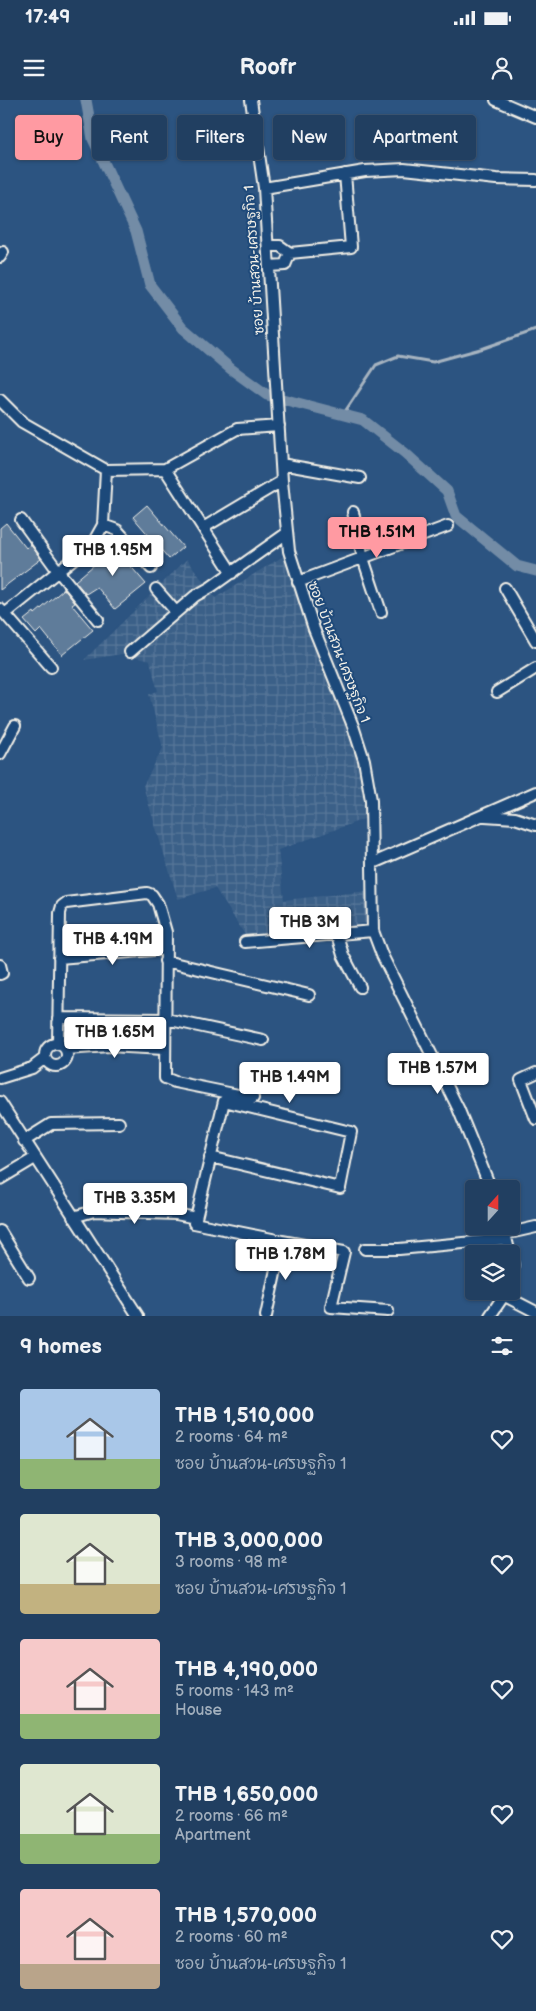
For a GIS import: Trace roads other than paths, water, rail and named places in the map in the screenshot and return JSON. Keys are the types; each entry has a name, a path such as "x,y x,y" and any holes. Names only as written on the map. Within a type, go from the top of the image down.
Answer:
{"street":[{"name":"ซอย บ้านสวน-เศรษฐกิจ 1","path":"251,100 264,188 282,480 289,551 314,629 353,726 364,760 371,800 373,931 382,954 458,1108 487,1180"},
{"path":"496,100 536,117"},
{"path":"264,188 365,171 404,169 496,179 536,180"},
{"path":"268,246 280,246 290,253 351,247 345,174"},
{"path":"269,266 285,265 290,253"},
{"path":"0,400 22,422 106,470 165,469 237,429 279,426"},
{"path":"282,464 360,478"},
{"path":"165,469 232,573"},
{"path":"52,667 2,612 93,543 104,525 106,470"},
{"path":"202,528 282,480"},
{"path":"353,512 363,558 381,612"},
{"path":"21,520 58,571 98,620"},
{"path":"104,525 117,530 150,568"},
{"path":"298,582 448,526"},
{"path":"130,652 195,596 212,587 287,533"},
{"path":"505,588 536,641"},
{"path":"156,589 176,612"},
{"path":"497,692 536,668"},
{"path":"0,754 15,726"},
{"path":"373,863 536,792"},
{"path":"481,816 515,818 536,825"},
{"path":"164,1049 62,1046 52,1044 44,1052 48,1063 60,1066 67,1057 62,1046 58,1018 60,913 62,906 66,903 146,893 152,895 158,904 166,932 165,1078 253,1098"},
{"path":"245,942 373,931"},
{"path":"337,935 343,955 360,987"},
{"path":"59,958 166,949"},
{"path":"165,961 309,995"},
{"path":"0,965 2,973 0,974"},
{"path":"58,1018 166,1019 263,1040"},
{"path":"0,1078 32,1068 45,1058"},
{"path":"536,1074 521,1080 536,1119"},
{"path":"210,1157 340,1188 351,1132 224,1101 210,1157 196,1218 194,1223 344,1252 331,1307 388,1311"},
{"path":"0,1102 138,1316"},
{"path":"24,1141 51,1124 120,1123"},
{"path":"0,1178 35,1158"},
{"path":"73,1217 94,1211 176,1214 196,1218"},
{"path":"520,1230 536,1227"},
{"path":"0,1231 30,1278"},
{"path":"365,1249 400,1249 492,1235"},
{"path":"266,1316 282,1241"},
{"path":"490,1316 502,1300"},
{"path":"516,1300 536,1312"}],"waterway":[{"path":"86,100 93,139 136,231 150,285 183,328 231,369 267,395 363,420 405,453 447,491 456,516 517,566 536,571"},
{"path":"344,413 376,365 398,356 433,362 484,348 536,330"}]}
